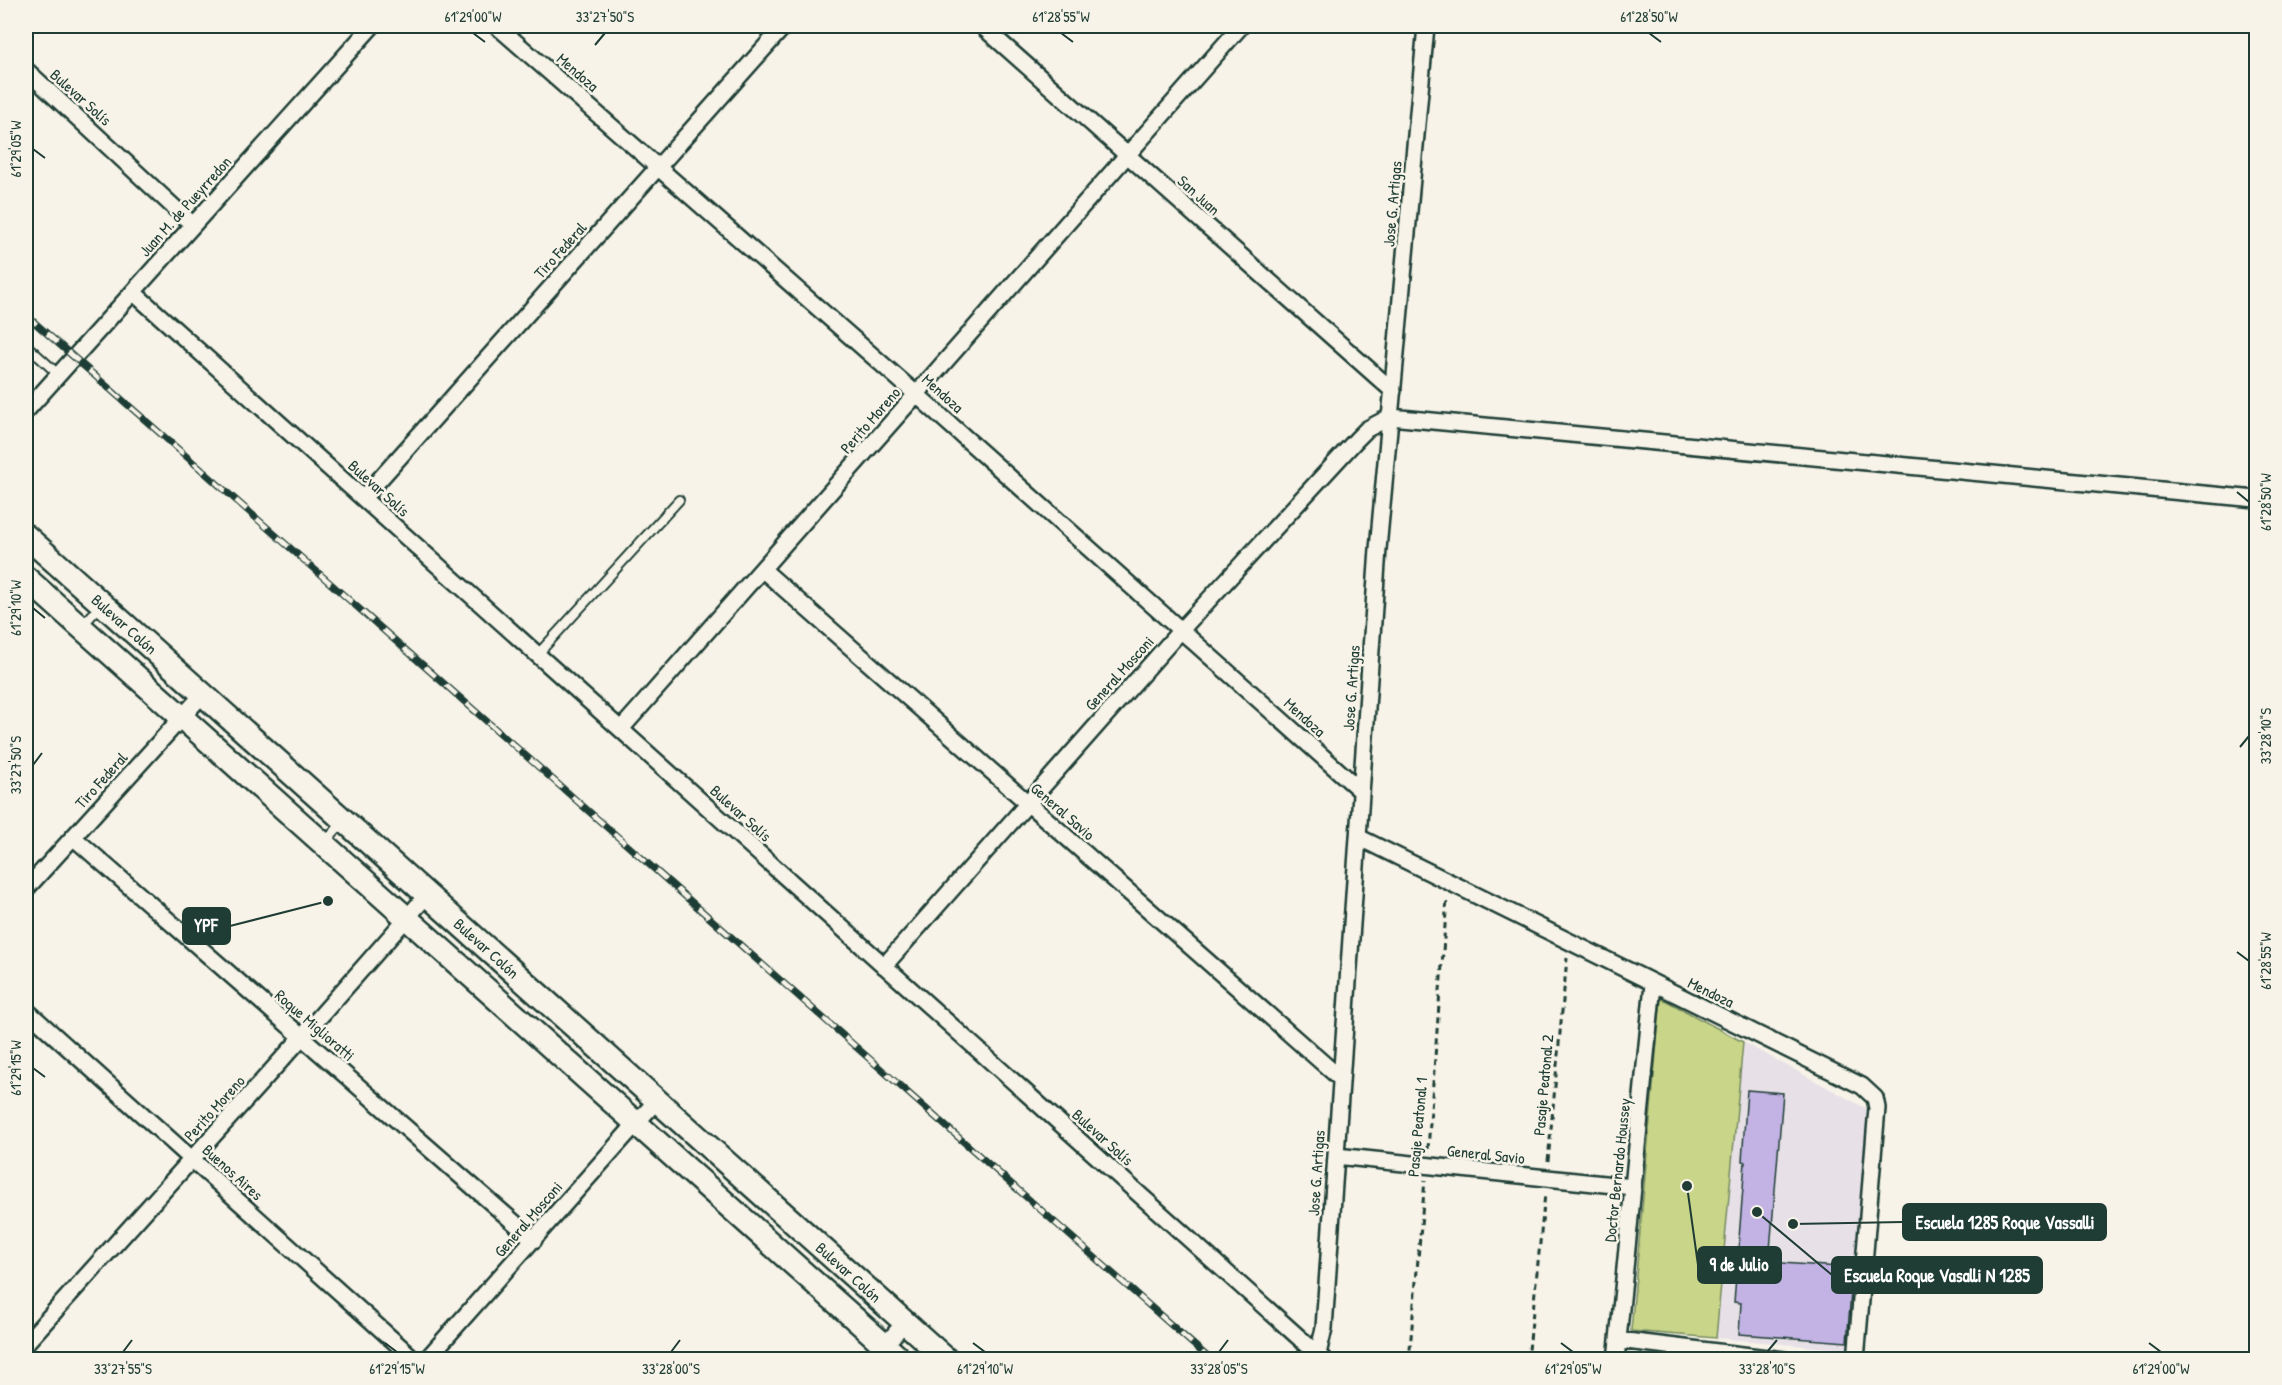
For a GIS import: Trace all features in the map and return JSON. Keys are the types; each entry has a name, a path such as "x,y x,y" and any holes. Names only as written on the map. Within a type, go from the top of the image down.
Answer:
{"main road":[{"name":"Bulevar Colón","path":"26,536 947,1359"},
{"name":"Bulevar Colón","path":"26,578 635,1123 886,1355"}],"street":[{"name":"Juan M. de Pueyrredon","path":"26,411 372,26"},
{"name":"Mendoza","path":"497,26 659,166 1362,791"},
{"name":"Tiro Federal","path":"363,498 784,26"},
{"name":"San Juan","path":"982,26 1393,391"},
{"name":"Perito Moreno","path":"621,729 1241,26"},
{"name":"Jose G. Artigas","path":"1319,1358 1324,1328 1378,549 1426,26"},
{"name":"Bulevar Solís","path":"26,70 192,224"},
{"name":"Bulevar Solís","path":"133,292 1319,1358"},
{"path":"1390,417 2256,499"},
{"name":"General Mosconi","path":"884,966 1181,630 1367,429 1390,417"},
{"name":"General Savio","path":"762,570 1341,1079"},
{"name":"Tiro Federal","path":"26,889 203,694"},
{"name":"Roque Miglioratti","path":"73,837 534,1240"},
{"name":"Mendoza","path":"1358,837 1862,1086 1875,1098 1877,1108 1856,1359"},
{"name":"Perito Moreno","path":"26,1343 427,895"},
{"name":"Doctor Bernardo Houssey","path":"1616,1359 1653,984"},
{"name":"Buenos Aires","path":"26,1010 416,1359"},
{"name":"General Mosconi","path":"426,1359 656,1101"},
{"name":"General Savio","path":"1336,1156 1426,1167 1633,1186"},
{"path":"886,1355 905,1322"},
{"path":"1618,1340 1784,1359"}],"lane":[{"path":"26,345 58,374"},
{"path":"537,655 679,500"},
{"path":"81,627 102,604"},
{"path":"324,844 344,821"}],"path":[{"name":"Pasaje Peatonal 1","path":"1409,1359 1448,897"},
{"name":"Pasaje Peatonal 2","path":"1528,1359 1568,956"}],"shaded area":[{"path":"1743,1042 1869,1110 1850,1350 1716,1338"}],"green space":[{"path":"1661,998 1743,1042 1716,1338 1631,1331"}],"building":[{"path":"1747,1090 1783,1093 1769,1262 1853,1268 1847,1342 1739,1334 1741,1303 1734,1302 1745,1162 1742,1161"}],"railway":[{"path":"26,315 1211,1360"}],"place":[{"name":"YPF","path":"328,901"},
{"name":"9 de Julio","path":"1687,1186"},
{"name":"Escuela Roque Vasalli N 1285","path":"1757,1212"},
{"name":"Escuela 1285 Roque Vassalli","path":"1793,1224"}]}
